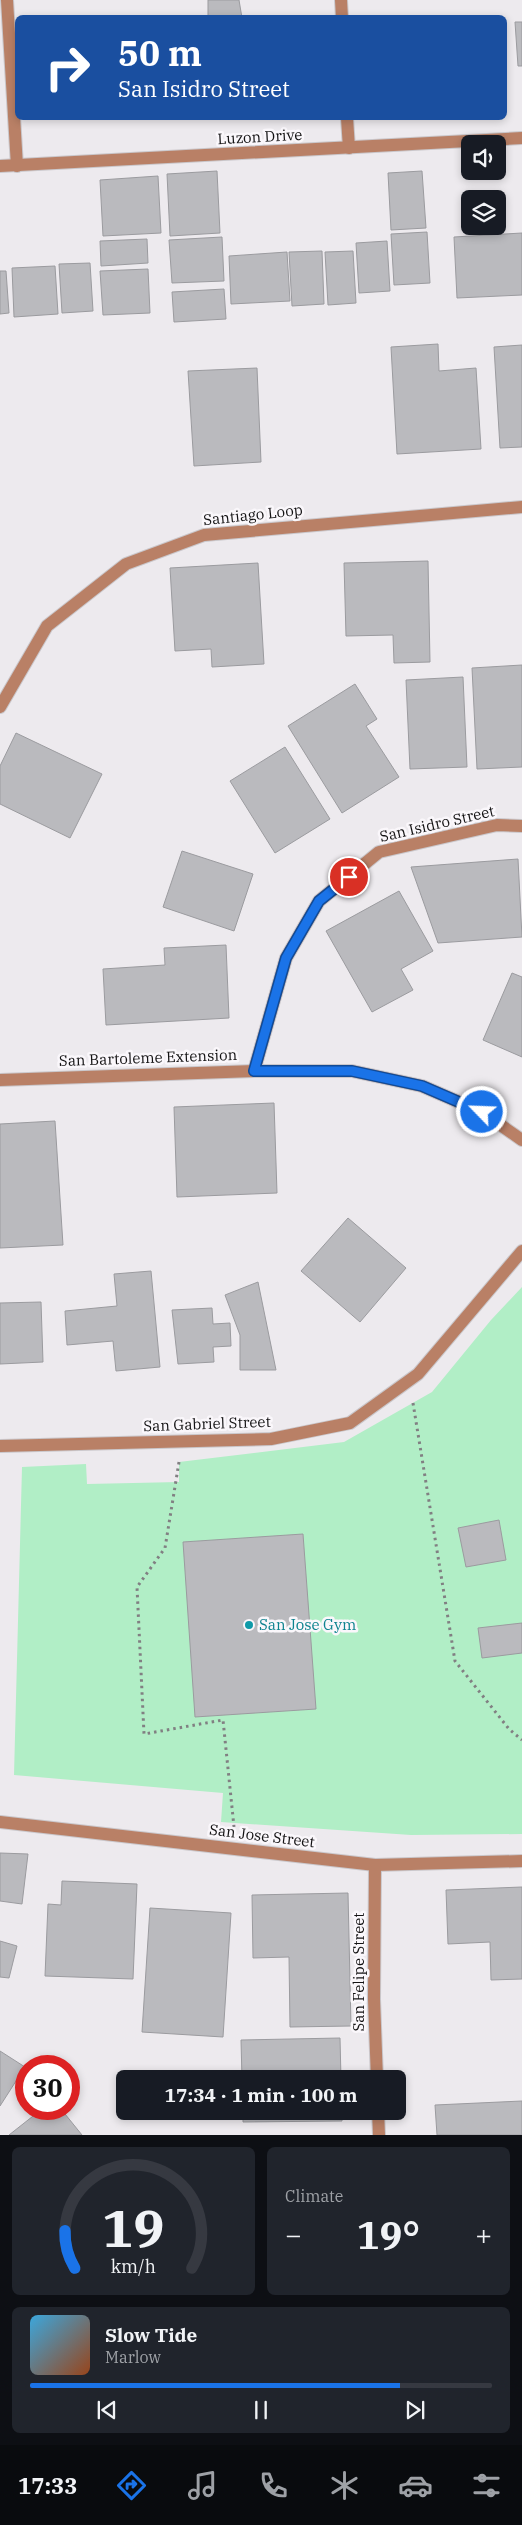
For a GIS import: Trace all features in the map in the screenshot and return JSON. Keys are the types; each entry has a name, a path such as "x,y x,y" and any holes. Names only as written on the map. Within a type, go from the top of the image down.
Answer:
{"street":[{"path":"7,0 17,166"},
{"path":"341,0 342,15"},
{"path":"347,120 349,148"},
{"name":"Luzon Drive","path":"0,166 522,138"},
{"name":"Santiago Loop","path":"0,707 47,626 126,564 204,535 522,507"},
{"name":"San Isidro Street","path":"254,1071 286,958 319,901 379,852 498,825 522,826"},
{"name":"San Bartoleme Extension","path":"0,1080 254,1071 352,1071 422,1086 482,1112 522,1140"},
{"name":"San Gabriel Street","path":"0,1446 272,1440 350,1423 418,1374 522,1252"},
{"name":"San Jose Street","path":"0,1822 375,1865 522,1861"},
{"name":"San Felipe Street","path":"375,1865 374,1999 377,2070"},
{"path":"378,2120 379,2135"}],"path":[{"path":"409,1381 455,1661 510,1729 522,1740"},
{"path":"180,1454 165,1548 137,1587 144,1734 223,1720 237,1849"}],"green space":[{"path":"522,1287 522,1834 411,1835 221,1822 223,1793 14,1775 22,1467 86,1464 87,1484 179,1482 179,1462 344,1442 432,1392 491,1320"}],"building":[{"path":"208,0 239,0 242,15 208,15"},
{"path":"515,22 522,22 522,66 518,66"},
{"path":"217,171 220,233 170,236 167,174"},
{"path":"422,171 426,228 391,230 388,173"},
{"path":"158,176 161,233 103,236 100,180"},
{"path":"427,232 430,283 394,285 391,234"},
{"path":"522,233 522,295 457,298 454,237"},
{"path":"222,237 224,281 172,283 169,240"},
{"path":"147,239 148,263 101,266 100,241"},
{"path":"387,241 390,291 359,293 356,243"},
{"path":"322,251 324,304 292,306 289,252"},
{"path":"353,251 356,303 328,305 325,252"},
{"path":"287,252 290,301 231,304 229,256"},
{"path":"90,263 93,311 62,313 59,264"},
{"path":"55,266 58,314 14,317 12,268"},
{"path":"148,269 150,313 103,315 100,271"},
{"path":"0,271 6,271 9,313 0,314"},
{"path":"224,289 226,319 174,322 172,292"},
{"path":"438,344 439,371 476,368 481,449 397,454 391,347"},
{"path":"522,345 522,447 500,448 494,347"},
{"path":"257,368 261,462 194,466 188,371"},
{"path":"428,561 430,662 394,663 393,635 346,636 344,563"},
{"path":"258,563 264,664 212,667 211,649 175,651 170,568"},
{"path":"522,665 522,767 477,769 472,668"},
{"path":"463,677 467,767 410,769 406,680"},
{"path":"355,684 377,719 366,726 399,777 342,813 288,726"},
{"path":"16,733 102,774 70,838 0,804 0,766"},
{"path":"285,747 330,819 275,853 230,781"},
{"path":"182,851 253,874 234,931 163,907"},
{"path":"518,859 522,937 438,943 411,867"},
{"path":"399,891 433,951 401,969 413,990 372,1012 326,931"},
{"path":"226,945 229,1018 106,1025 103,969 165,965 164,948"},
{"path":"512,973 522,977 522,1057 483,1040"},
{"path":"274,1103 277,1193 177,1197 174,1107"},
{"path":"55,1121 63,1245 0,1248 0,1124"},
{"path":"348,1218 406,1268 360,1322 301,1271"},
{"path":"151,1271 160,1367 116,1371 113,1341 67,1345 65,1311 117,1306 114,1274"},
{"path":"258,1282 276,1370 240,1370 240,1335 225,1295"},
{"path":"41,1302 43,1362 0,1364 0,1303"},
{"path":"212,1308 213,1324 230,1323 231,1346 213,1347 214,1362 178,1364 172,1310"},
{"path":"499,1520 506,1560 466,1567 458,1528"},
{"name":"San Jose Gym","path":"303,1534 316,1709 195,1717 183,1542"},
{"path":"522,1623 522,1653 482,1658 478,1628"},
{"path":"0,1853 28,1854 22,1904 0,1901"},
{"path":"62,1881 137,1884 133,1979 45,1976 48,1904 61,1905"},
{"path":"522,1887 522,1979 491,1980 490,1942 448,1944 446,1890"},
{"path":"348,1893 351,2026 290,2027 289,1957 253,1958 252,1895"},
{"path":"150,1908 231,1913 223,2037 142,2032"},
{"path":"0,1941 17,1946 9,1978 0,1977"},
{"path":"340,2038 341,2070 242,2070 241,2040"},
{"path":"0,2051 15,2061 15,2083 0,2106"},
{"path":"522,2101 522,2135 437,2135 435,2105"},
{"path":"28,2120 70,2120 82,2135 9,2135"},
{"path":"243,2120 342,2120 342,2121 243,2122"}],"place":[{"name":"San Jose Gym","path":"249,1625"}],"route":[{"path":"349,877 319,901 286,958 254,1071 352,1071 422,1086 482,1112"}]}
